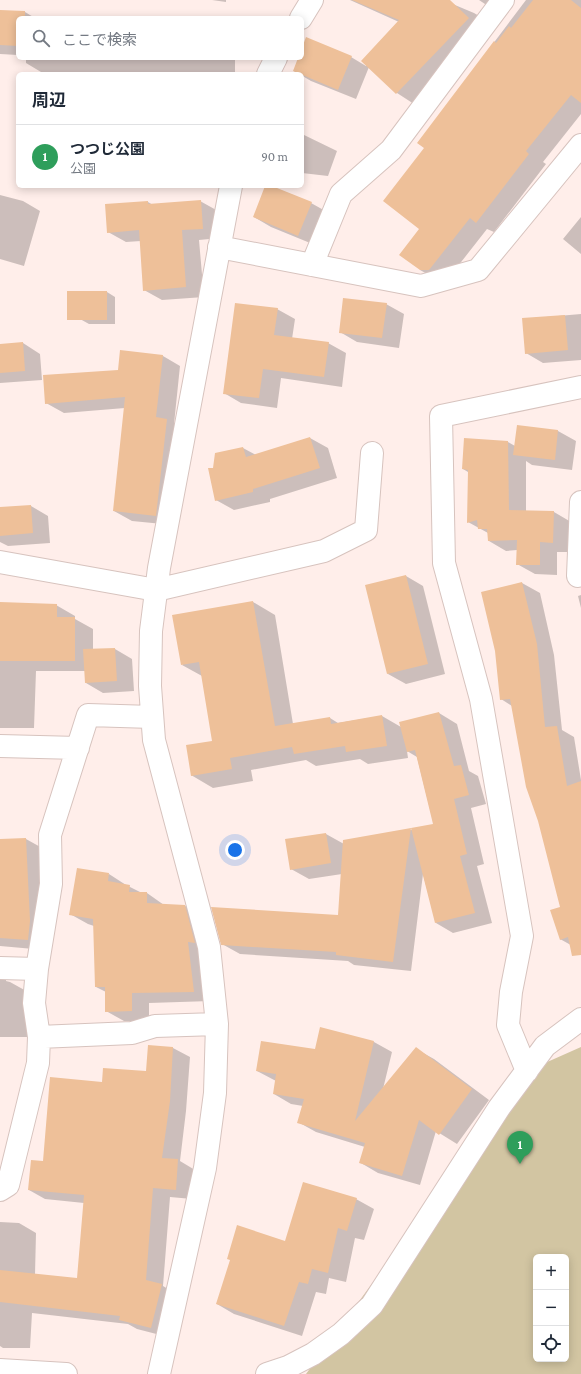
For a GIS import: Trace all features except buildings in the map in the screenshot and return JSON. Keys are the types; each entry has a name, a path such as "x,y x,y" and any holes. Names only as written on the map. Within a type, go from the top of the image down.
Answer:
{"street":[{"path":"302,16 312,0"},
{"path":"312,265 341,194 391,150 503,0"},
{"path":"269,72 275,60"},
{"path":"220,247 421,286 478,270 581,145"},
{"path":"159,1374 205,1168 215,1093 217,1024 209,947 154,740 150,686 151,631 159,568 231,188"},
{"path":"526,1071 508,1025 511,992 522,936 481,699 444,563 441,416 581,386"},
{"path":"0,562 156,590 324,552 366,530 372,453"},
{"path":"581,502 578,576 581,575"},
{"path":"0,1190 8,1185 38,1064 39,1037 34,1003 37,969 52,884 50,835 88,715 152,717"},
{"path":"0,746 78,748"},
{"path":"0,968 37,969"},
{"path":"267,1374 288,1368 313,1354 340,1334 372,1305 499,1108 526,1071 545,1046 581,1019"},
{"path":"39,1037 132,1033 155,1026 217,1024"},
{"path":"11,1372 66,1374"}],"shaded area":[{"path":"581,1047 581,1374 306,1374 527,1071"}],"place":[{"name":"つつじ公園","path":"520,1164"}]}
